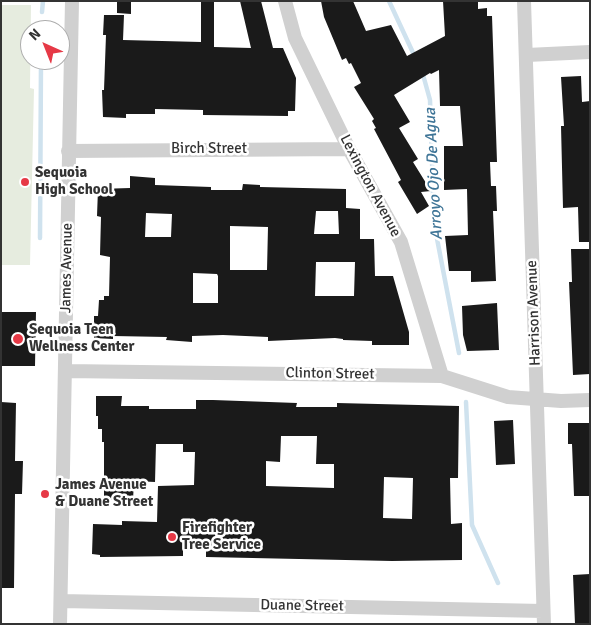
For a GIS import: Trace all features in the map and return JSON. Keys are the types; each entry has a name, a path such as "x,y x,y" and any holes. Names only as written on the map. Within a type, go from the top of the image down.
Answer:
{"street":[{"name":"James Avenue","path":"60,624 62,601 72,1"},
{"name":"Lexington Avenue","path":"285,1 295,38 349,149 401,242 442,376"},
{"name":"Harrison Avenue","path":"524,1 544,617"},
{"path":"527,55 590,52"},
{"name":"Birch Street","path":"68,151 349,149"},
{"name":"Clinton Street","path":"66,372 442,376 508,397 536,400 590,400"},
{"name":"Duane Street","path":"62,601 544,617"}],"shaded area":[{"path":"1,5 31,5 31,20 20,20 20,70 30,70 30,88 34,89 30,265 1,265"}],"building":[{"path":"117,1 131,1 131,14 117,13"},
{"path":"201,1 214,1 214,47 251,48 240,1 261,1 273,48 283,48 296,78 295,111 288,111 288,116 203,115 203,110 155,109 155,114 126,114 126,118 103,117 102,90 104,90 106,35 103,35 104,15 124,15 123,40 201,42"},
{"path":"321,1 353,1 366,31 391,25 407,56 445,36 443,1 478,1 478,9 487,8 487,16 492,16 497,162 490,162 491,186 496,186 497,211 493,211 496,281 471,282 471,271 449,271 445,236 468,235 467,189 444,190 444,146 463,146 460,106 440,106 439,70 430,73 394,95 410,122 399,128 418,159 413,162 431,191 421,192 429,206 417,214 398,182 401,180 374,129 376,128 372,121 374,119 354,87 361,83 351,63 349,64 346,58 342,60 324,17"},
{"path":"581,76 582,102 590,101 590,242 579,242 578,207 563,208 561,126 564,126 561,77"},
{"path":"130,176 155,178 155,185 211,187 211,190 242,190 243,184 260,185 260,187 346,189 346,208 360,209 360,239 374,239 375,276 393,276 409,332 409,345 372,345 372,341 335,338 268,341 268,337 223,335 192,336 192,342 166,340 167,337 113,336 113,339 94,338 94,316 98,316 99,300 104,300 104,296 109,296 110,257 100,255 101,217 97,216 98,189 130,188","holes":["316,211 338,211 339,234 314,234","146,213 172,214 171,237 145,237","230,226 268,227 267,270 230,270","316,262 355,262 354,296 315,296","193,273 217,274 218,303 193,303"]},
{"path":"571,249 590,249 590,374 573,375 569,282 572,282"},
{"path":"497,303 499,350 467,351 463,335 462,306"},
{"name":"Sequoia Teen Wellness Center","path":"1,312 36,312 35,366 1,366"},
{"path":"96,396 122,396 121,406 149,406 149,409 196,409 196,400 297,403 296,407 337,407 337,403 459,406 458,478 450,478 451,524 462,523 462,560 392,561 206,557 206,550 183,549 183,556 100,557 100,555 92,554 93,524 122,525 122,521 157,522 158,486 194,485 195,452 183,452 183,444 156,444 155,482 134,481 133,500 104,500 104,442 102,442 102,429 98,429 98,416 96,416","holes":["281,436 317,436 316,464 334,464 334,488 266,486 266,461 280,462","384,477 413,478 412,519 383,518"]},
{"path":"1,402 16,403 15,461 23,461 22,494 15,494 14,588 1,588"},
{"path":"513,420 515,464 496,465 494,421"},
{"path":"568,423 590,423 590,496 574,496 572,444 568,444"},
{"path":"590,574 590,624 575,624 573,575"}],"waterway":[{"path":"42,12 43,1"},
{"name":"Arroyo Ojo De Agua","path":"389,1 415,57"},
{"path":"40,238 41,70"},
{"name":"Arroyo Ojo De Agua","path":"422,71 430,100 434,223 459,353"},
{"name":"Arroyo Ojo De Agua","path":"466,402 472,525 498,583"}],"place":[{"name":"Sequoia High School","path":"25,182"},
{"name":"Sequoia Teen Wellness Center","path":"18,339"},
{"name":"James Avenue & Duane Street","path":"45,494"},
{"name":"Firefighter Tree Service","path":"172,537"}]}
